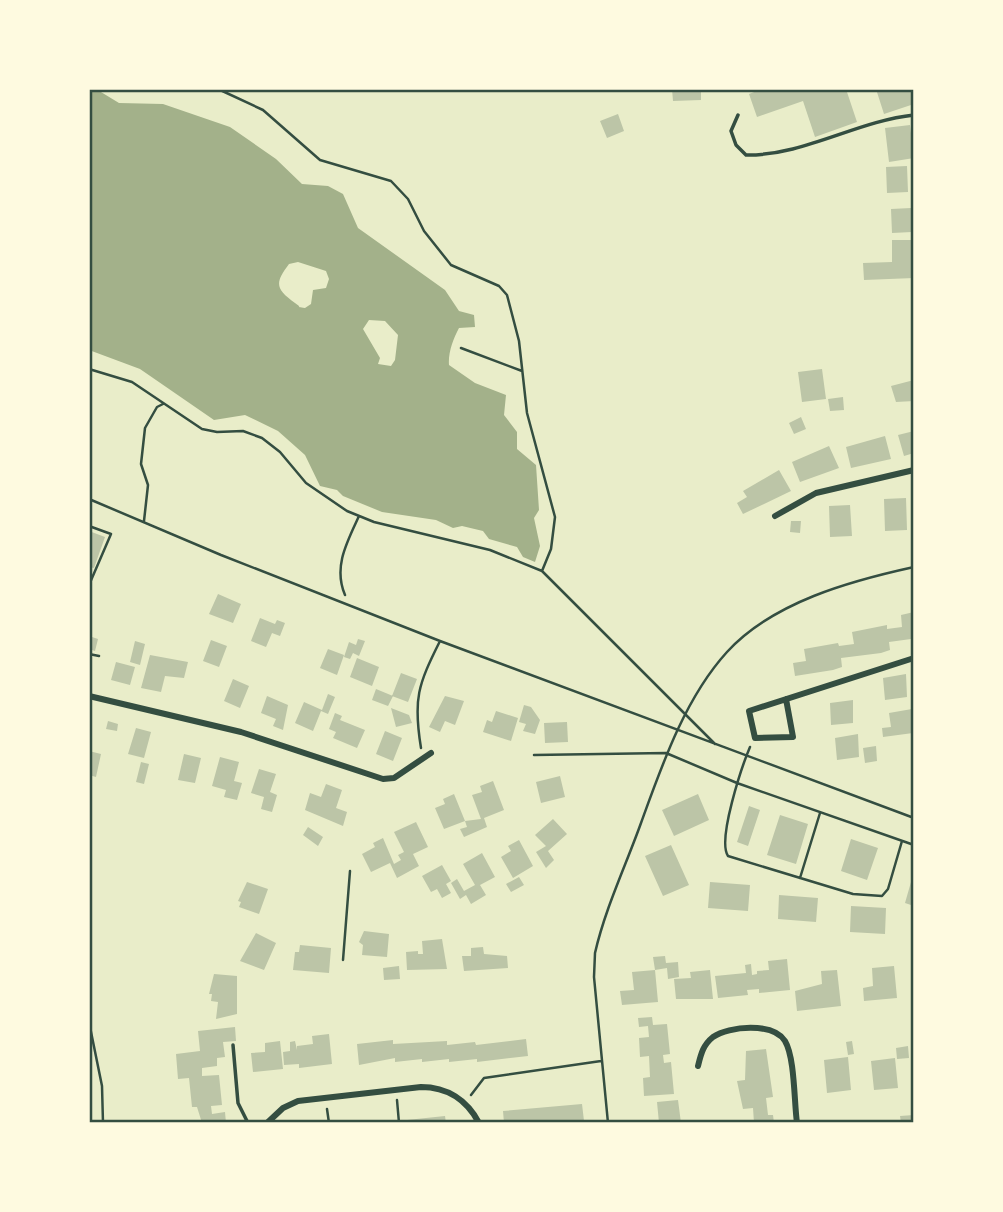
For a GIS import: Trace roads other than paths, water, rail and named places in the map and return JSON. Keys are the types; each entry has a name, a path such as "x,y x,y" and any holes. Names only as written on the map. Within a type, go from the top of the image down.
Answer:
{"street":[{"path":"775,516 816,493 914,470"},
{"path":"786,699 793,737 755,738 749,711 786,699 914,658"},
{"path":"89,696 241,732 383,779 394,778 431,753"},
{"path":"698,1066 702,1049 720,1033 772,1030 780,1035 789,1050 797,1123"},
{"path":"267,1123 291,1104 396,1089 433,1088 451,1094 465,1103 479,1123"}],"lane":[{"path":"738,115 731,131 736,145 746,155 766,155 866,124 914,115"},
{"path":"233,1045 238,1103 248,1123"}]}
